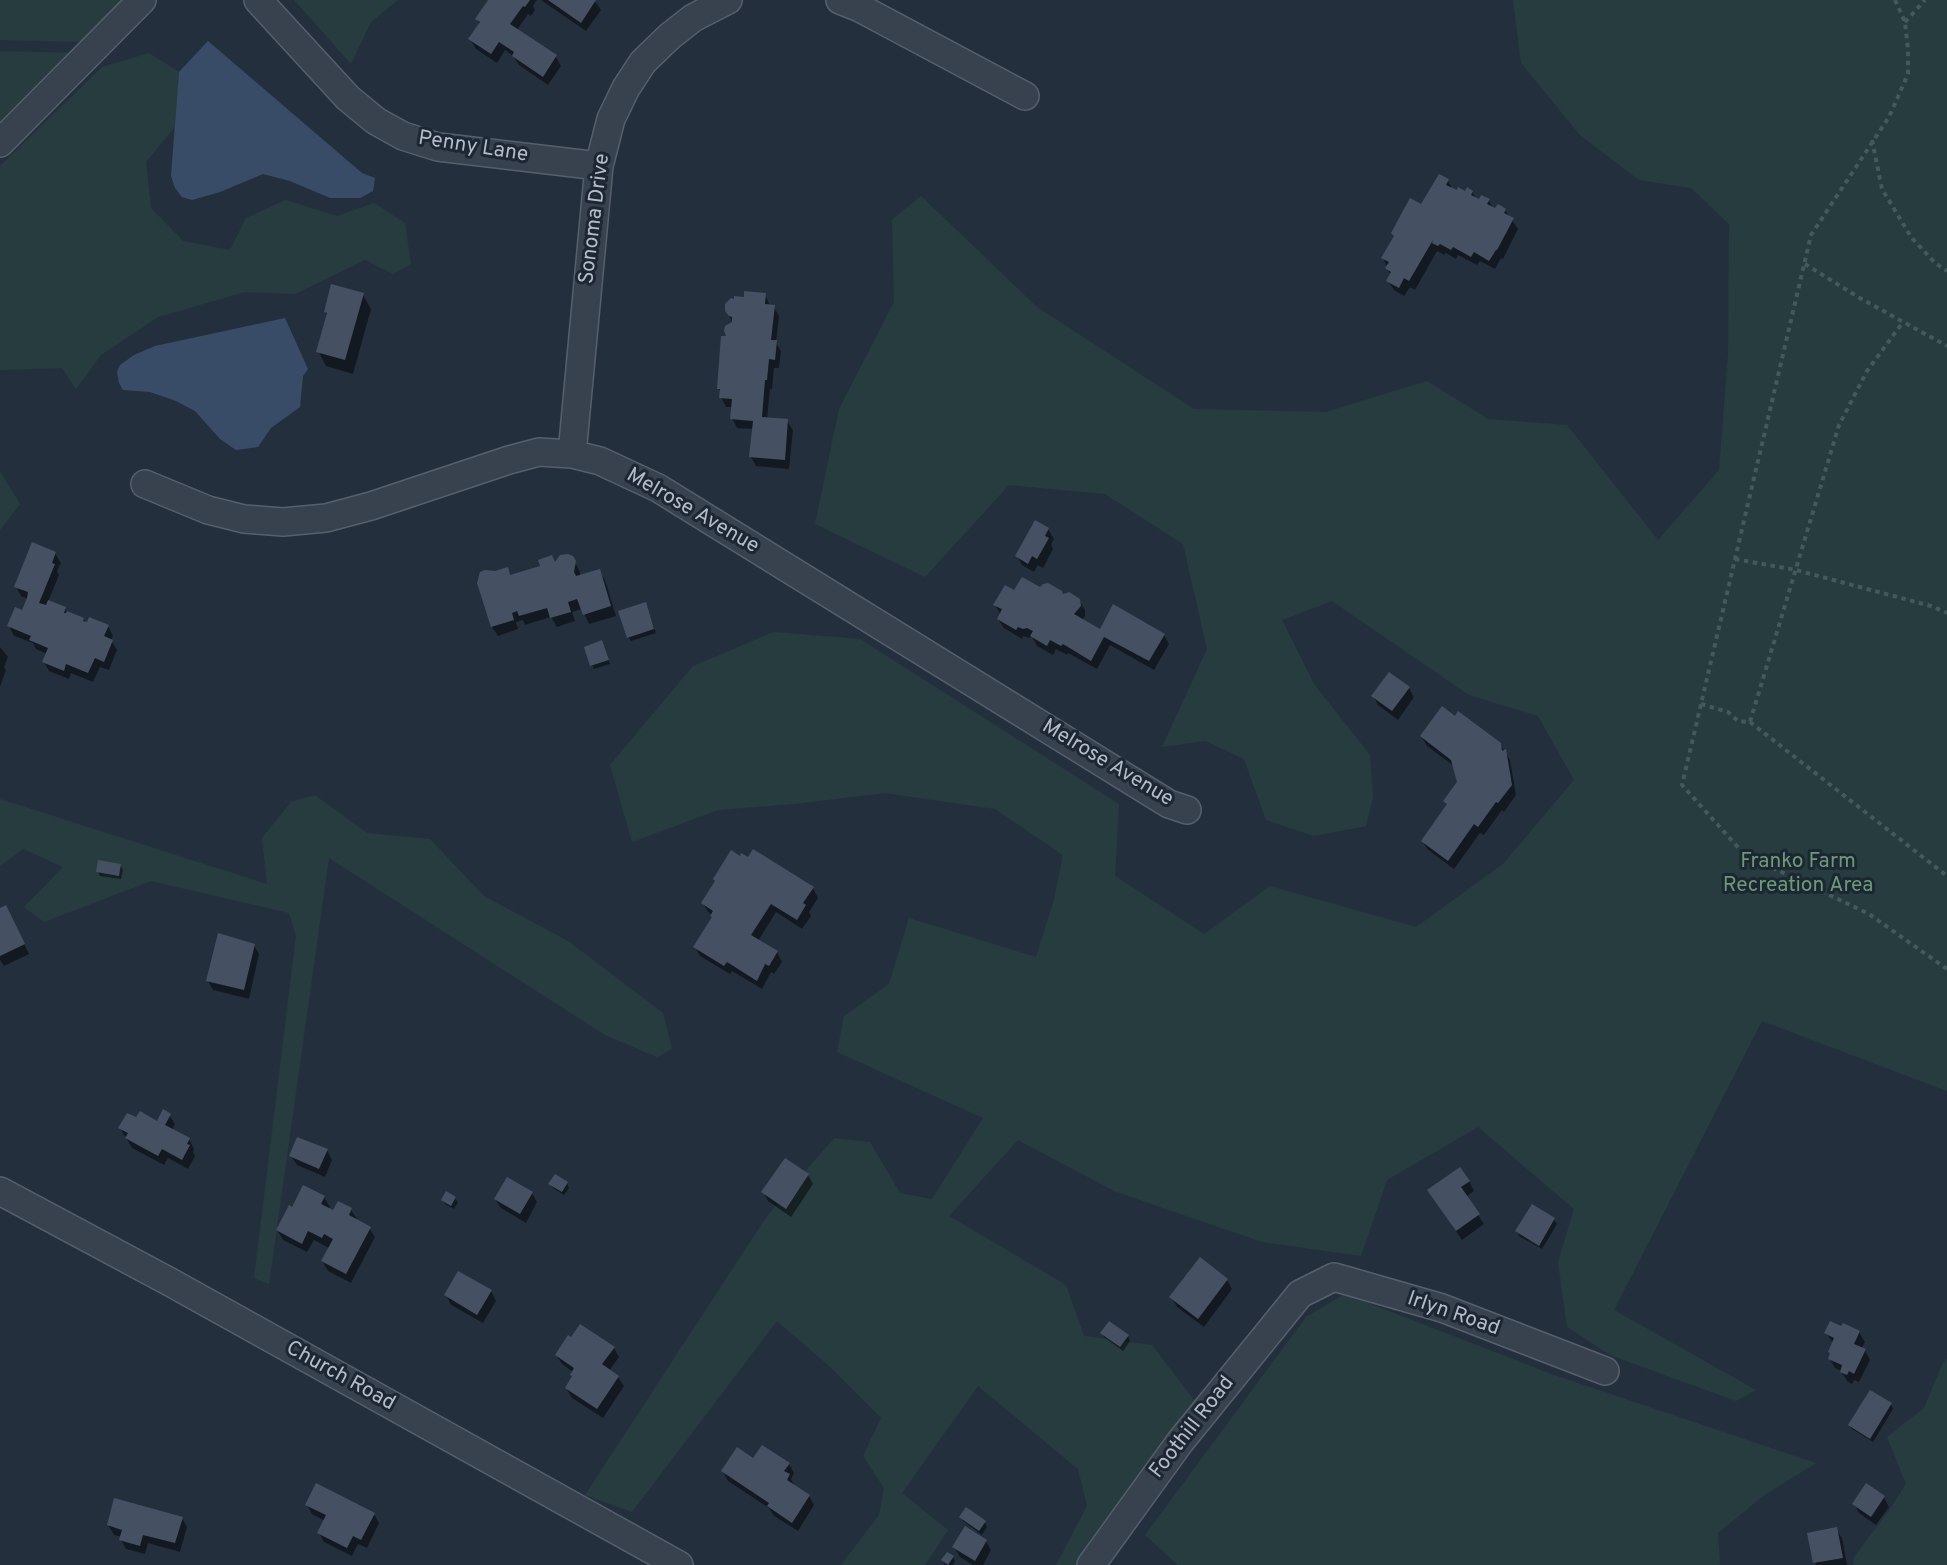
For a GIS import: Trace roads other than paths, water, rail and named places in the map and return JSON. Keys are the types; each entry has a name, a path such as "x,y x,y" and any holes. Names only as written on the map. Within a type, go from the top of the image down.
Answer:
{"street":[{"path":"0,143 142,0"},
{"name":"Penny Lane","path":"258,0 348,98 376,122 403,136 438,147 599,166"},
{"name":"Sonoma Drive","path":"572,454 599,166 611,119 626,88 643,62 693,18 728,0"},
{"path":"840,0 860,8 1025,96"},
{"name":"Melrose Avenue","path":"145,484 208,510 244,519 283,522 326,518 360,509 539,452 572,454 600,461 658,488 1169,804 1187,810"},
{"name":"Church Road","path":"0,1191 180,1288 679,1565"},
{"name":"Irlyn Road","path":"1300,1294 1334,1277 1442,1308 1605,1371"},
{"name":"Foothill Road","path":"1091,1565 1180,1442 1300,1294"}],"water":[{"path":"208,41 362,173 375,178 373,191 360,198 330,198 290,181 263,174 220,192 192,200 182,197 175,188 171,176 179,72"},
{"path":"285,318 308,369 303,376 300,407 271,428 258,447 236,450 220,439 195,411 176,401 150,392 123,390 119,383 117,372 120,365 134,355 155,346"}],"park label":[{"name":"Franko Farm Recreation Area","path":"1798,875"}]}
